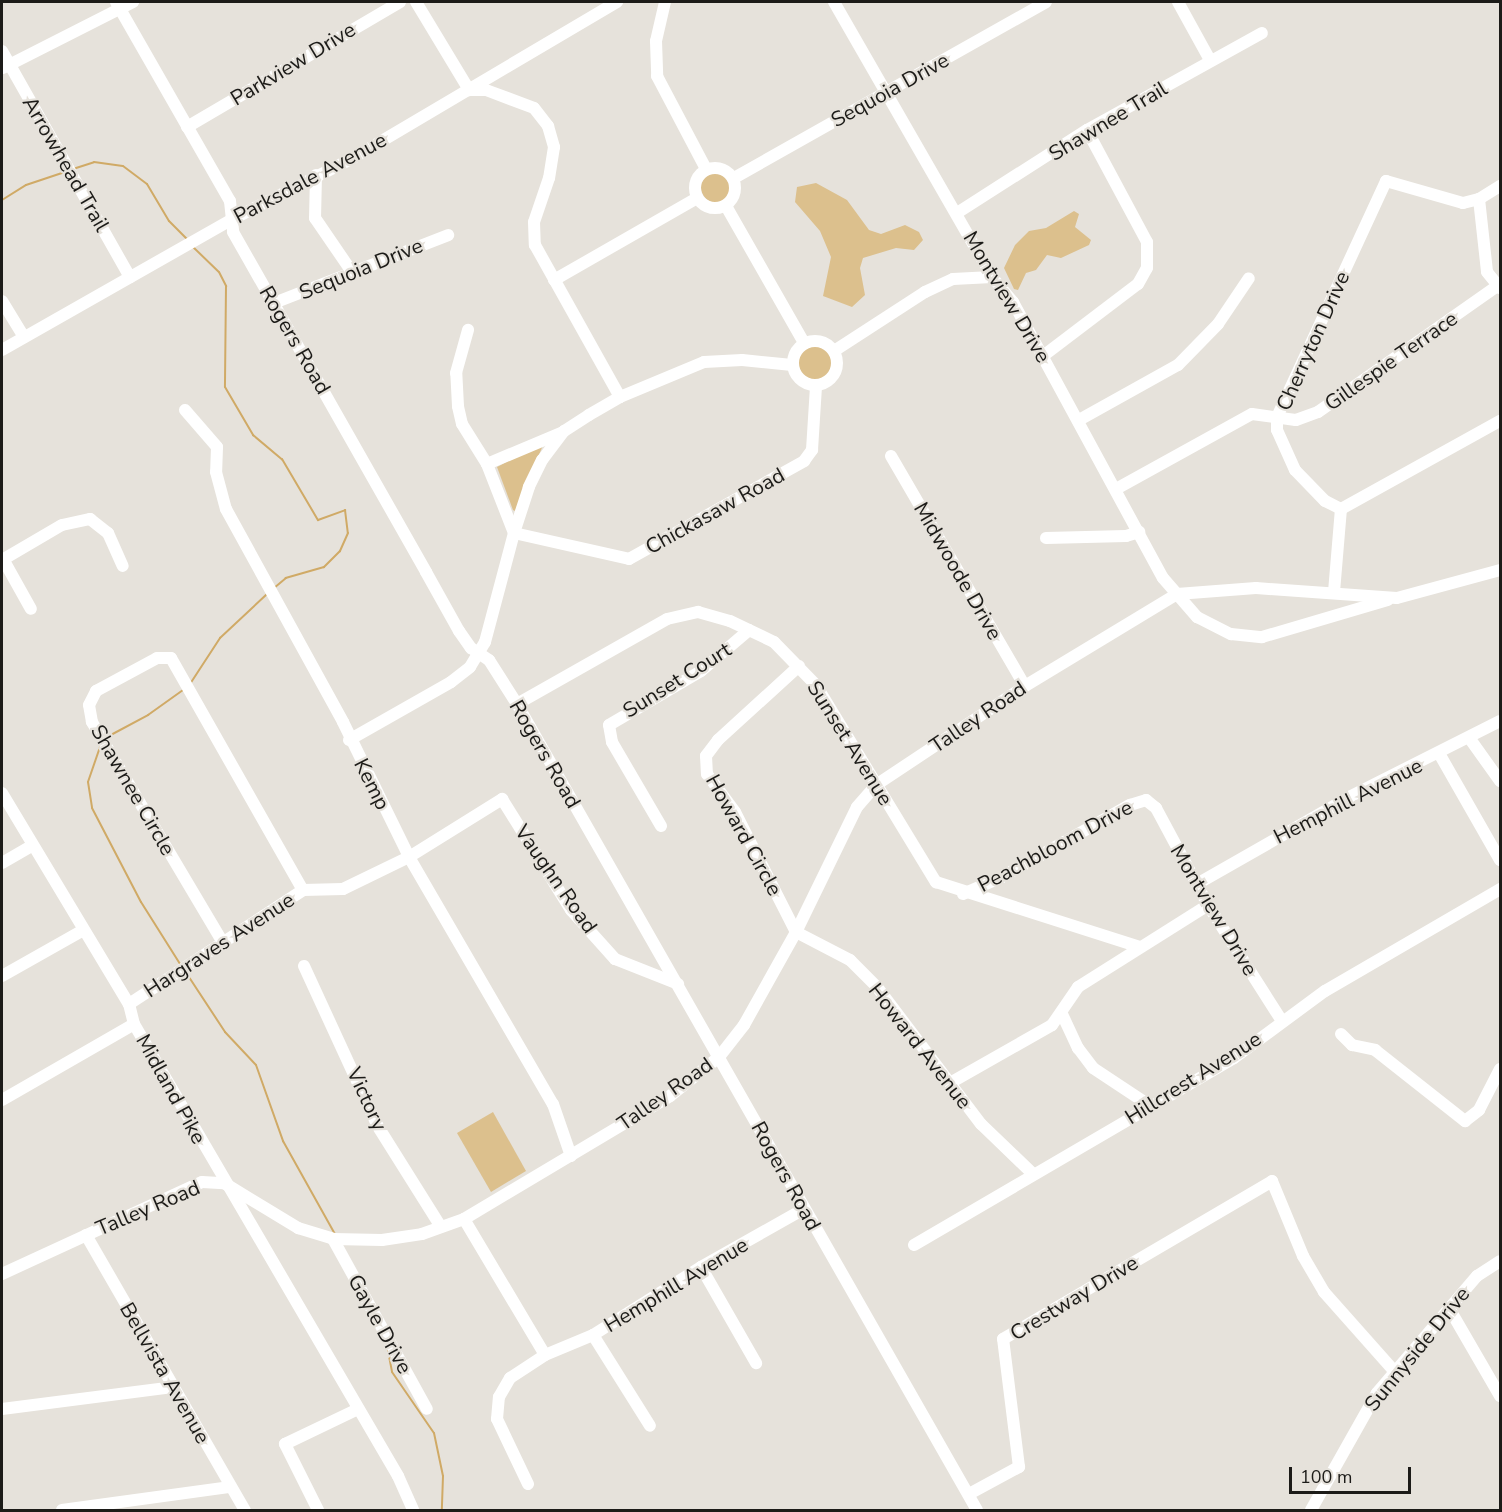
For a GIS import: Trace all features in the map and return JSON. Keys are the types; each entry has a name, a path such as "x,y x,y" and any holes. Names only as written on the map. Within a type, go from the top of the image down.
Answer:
{"street":[{"path":"5,66 118,5 133,2"},
{"name":"Parkview Drive","path":"187,127 400,2"},
{"path":"416,2 469,90 486,90 534,108 548,126 554,147 549,178 534,222 535,245 620,397"},
{"name":"Parksdale Avenue","path":"2,350 233,219 469,90 492,72 616,2"},
{"path":"665,2 656,41 657,76 706,169"},
{"name":"Montview Drive","path":"834,2 884,93 957,213 992,276 1013,302 1139,532 1177,594"},
{"name":"Sequoia Drive","path":"734,178 1047,2"},
{"path":"1178,2 1210,60"},
{"name":"Rogers Road","path":"118,5 230,201 233,232 459,631 480,655 489,660 518,704 977,1510"},
{"name":"Shawnee Trail","path":"957,213 1087,130 1262,33"},
{"name":"Arrowhead Trail","path":"2,51 5,66 130,277"},
{"path":"1043,356 1138,284 1147,268 1147,242 1087,130"},
{"path":"706,169 727,170 734,178 734,196 726,206 715,208 697,198 694,187 706,169"},
{"path":"316,175 315,218 352,272"},
{"name":"Cherryton Drive","path":"1341,508 1325,501 1295,470 1277,430 1277,417 1386,181 1442,200 1463,203 1479,199"},
{"path":"1499,287 1487,272 1479,199 1500,186"},
{"path":"554,280 697,198"},
{"path":"726,206 804,343"},
{"name":"Sequoia Drive","path":"274,303 448,235"},
{"path":"834,351 949,281 992,276"},
{"path":"1079,420 1178,365 1218,324 1250,278"},
{"name":"Gillespie Terrace","path":"1116,489 1252,414 1296,420 1318,412 1499,287"},
{"path":"2,301 24,337"},
{"path":"468,330 456,373 458,406 462,424 487,464 514,533"},
{"path":"821,341 834,351 837,368 833,377 816,386 799,379 792,365 794,356 804,343 821,341"},
{"path":"487,464 564,431 620,397 704,362 742,360 792,365"},
{"name":"Chickasaw Road","path":"514,533 629,559 804,461 812,450 816,386"},
{"name":"Kemp","path":"184,410 217,447 216,472 226,509 343,722 349,740 410,857 553,1104 572,1156"},
{"path":"1334,592 1341,508 1500,421"},
{"path":"349,740 451,682 480,655 529,487 542,459 564,431"},
{"name":"Midwoode Drive","path":"891,456 1025,686"},
{"path":"31,609 2,559 62,525 90,519 108,533 123,566"},
{"path":"1046,538 1126,536 1139,532"},
{"name":"Talley Road","path":"1177,594 1206,624 1231,634 1262,637 1397,597 1500,570"},
{"name":"Talley Road","path":"2,1274 202,1182 224,1183 298,1228 333,1239 382,1240 441,1227 464,1219 670,1096 719,1057 744,1026 796,932 842,833 876,785 1025,686 1177,594 1256,588 1397,597"},
{"name":"Sunset Avenue","path":"518,704 667,619 698,612 749,630 774,642 800,666 837,717 936,882 963,894 1060,919 1140,947"},
{"name":"Sunset Court","path":"661,826 612,742 609,725 701,671 749,630"},
{"name":"Shawnee Circle","path":"222,941 92,722 89,705 96,691 157,658 171,658 303,890"},
{"name":"Howard Circle","path":"796,932 735,812 708,774 706,756 718,740 800,666"},
{"name":"Hemphill Avenue","path":"1197,884 1351,796 1440,755 1500,721"},
{"path":"1470,739 1500,781"},
{"path":"1440,755 1500,860"},
{"name":"Midland Pike","path":"2,793 82,931 129,1004 134,1024 356,1410 398,1476 413,1510"},
{"name":"Vaughn Road","path":"502,799 572,910 615,959 678,984"},
{"name":"Hargraves Avenue","path":"129,1004 303,890 344,889 410,857 502,799"},
{"name":"Montview Drive","path":"1146,800 1156,808 1208,905 1282,1021"},
{"name":"Peachbloom Drive","path":"963,894 1002,877 1130,805 1146,800"},
{"path":"2,863 32,846"},
{"name":"Hillcrest Avenue","path":"914,1245 1149,1105 1234,1058 1325,991 1500,890"},
{"path":"950,1083 1052,1025 1062,1014 1078,987 1208,905"},
{"path":"2,976 82,931"},
{"name":"Howard Avenue","path":"796,932 850,960 877,987 1004,1149 1033,1174"},
{"name":"Victory","path":"304,966 377,1125 441,1227"},
{"path":"1062,1014 1078,1048 1094,1068 1149,1105"},
{"name":"Hargraves Avenue","path":"2,1100 134,1024"},
{"path":"1341,1034 1352,1045 1375,1050 1465,1121 1479,1110 1500,1069"},
{"name":"Crestway Drive","path":"969,1494 1019,1467 1003,1339 1272,1181 1303,1256 1324,1292 1395,1372"},
{"name":"Hemphill Avenue","path":"528,1484 497,1419 499,1397 510,1378 545,1355 593,1335 701,1267 804,1209"},
{"path":"464,1219 545,1355"},
{"name":"Bellvista Avenue","path":"86,1235 245,1510"},
{"name":"Gayle Drive","path":"333,1239 427,1408"},
{"name":"Sunnyside Drive","path":"1311,1510 1361,1417 1395,1372 1477,1276 1500,1261"},
{"path":"701,1267 756,1364"},
{"path":"1449,1308 1500,1396"},
{"path":"593,1335 650,1426"},
{"path":"2,1409 173,1387"},
{"path":"318,1510 285,1444 356,1410"},
{"path":"62,1510 230,1487"}],"shaded area":[{"path":"717,171 728,176 733,187 728,198 717,203 706,198 701,187 706,176"},
{"path":"816,183 847,200 869,230 881,234 905,225 919,232 923,240 914,250 896,248 863,258 860,268 865,295 852,307 823,296 831,257 820,231 795,202 797,187"},
{"path":"1074,211 1079,214 1075,227 1091,240 1089,245 1061,258 1047,255 1036,270 1026,273 1018,290 1014,289 1004,268 1015,245 1029,231 1046,228"},
{"path":"815,346 827,351 832,363 827,375 815,380 803,375 798,363 803,351"},
{"path":"544,443 515,511 497,467"},
{"path":"493,1112 526,1171 491,1192 457,1133"}],"waterway":[{"path":"73,169 94,162 123,166 147,184 169,221 187,239"},
{"path":"2,200 26,185 65,172"},
{"path":"192,246 219,272 226,286 225,387 253,435 282,459 318,520 345,510 348,533 340,551 324,567 286,578 274,588"},
{"path":"190,684 220,638 267,594"},
{"path":"107,737 148,715 183,690"},
{"path":"100,747 88,782 92,808 141,902 180,964"},
{"path":"185,971 225,1032 256,1065 283,1141 335,1234"},
{"path":"388,1351 392,1372 434,1433 443,1476 442,1510"}]}
